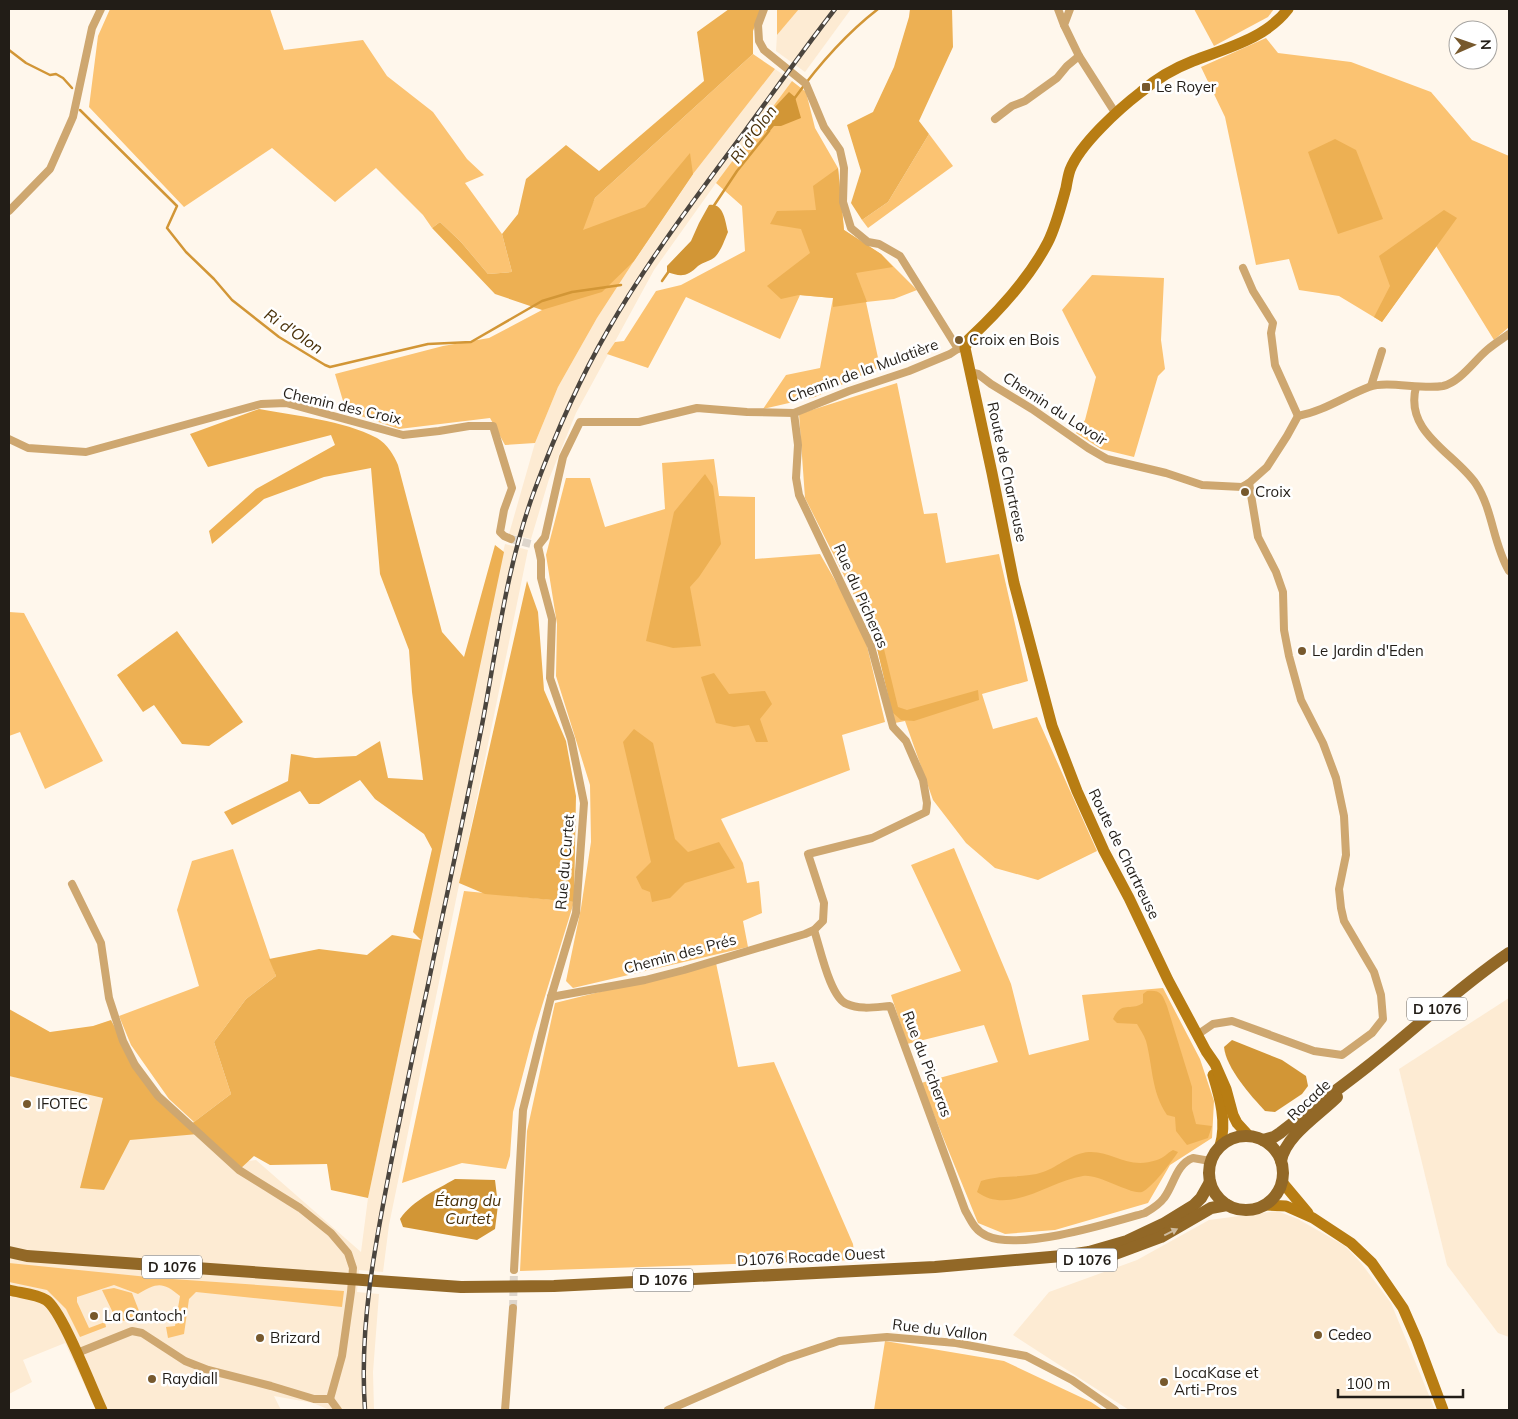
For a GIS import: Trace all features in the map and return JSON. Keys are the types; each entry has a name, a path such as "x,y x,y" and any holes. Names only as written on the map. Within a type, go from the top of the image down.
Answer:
{"main road":[{"path":"961,348 1022,282 1037,261 1048,242 1070,170 1088,144 1116,114 1139,93 1156,81 1192,61 1262,32 1274,24 1288,9"},
{"name":"Route de Chartreuse","path":"961,348 970,372 1014,583 1052,726 1077,792 1097,835 1168,980 1197,1035 1215,1064 1237,1123 1248,1135"},
{"name":"Rocade","path":"1263,1140 1280,1133 1368,1067 1453,996 1509,953"},
{"name":"Route de Chartreuse","path":"1206,1051 1222,1111 1224,1132 1220,1146"},
{"name":"Rocade","path":"1281,1161 1282,1154 1289,1141 1368,1067"},
{"path":"1248,1135 1263,1140 1277,1153 1281,1161 1282,1182 1276,1195 1265,1205 1252,1210 1239,1210 1226,1205 1213,1191 1208,1171 1210,1161 1220,1146 1233,1138 1248,1135"},
{"name":"D1076 Rocade Ouest","path":"9,1252 26,1256 335,1279 461,1287 518,1288 935,1267 1062,1256 1108,1247 1144,1234 1194,1205 1201,1198 1210,1182"},
{"path":"1282,1182 1284,1187 1313,1218"},
{"name":"D 1076","path":"935,1267 1064,1264 1093,1259 1142,1245 1174,1231 1212,1208 1226,1205"},
{"path":"1265,1205 1286,1206 1313,1218 1351,1244 1372,1263 1403,1308 1443,1410"},
{"path":"9,1290 40,1298 53,1306 64,1324 102,1410"}],"street":[{"path":"9,211 50,169 73,117 92,28 101,9"},
{"path":"764,9 758,26 759,41 764,50 806,84 824,127 840,150 844,168 842,202 851,228 868,242 879,244 900,256 961,348"},
{"path":"1058,9 1079,56 1116,114"},
{"path":"1064,25 1070,9"},
{"path":"995,118 1012,106 1025,101 1056,78 1066,66 1079,56"},
{"path":"1243,268 1253,292 1273,323 1275,365 1298,416"},
{"path":"1298,416 1312,413 1371,386 1416,387 1444,385 1460,376 1488,349 1509,334"},
{"name":"Chemin de la Mulatière","path":"534,545 545,537 563,457 580,422 639,422 697,408 794,414 849,391 908,371 961,348"},
{"path":"1371,386 1382,351"},
{"name":"Chemin du Lavoir","path":"970,372 978,374 1107,459 1166,473 1202,485 1242,486 1249,483"},
{"path":"1416,387 1414,395 1416,412 1422,429 1475,484 1483,498 1502,560 1509,571"},
{"name":"Chemin des Croix","path":"9,439 28,448 86,452 261,404 286,404 403,435 469,426 493,426 512,488 504,510 500,532 511,539"},
{"name":"Rue du Picheras","path":"794,414 798,445 796,478 799,495 871,646 893,727 906,741 923,780 927,803 926,812 872,838 808,854 824,903 823,921 814,930 833,991 845,1004 866,1008 890,1006 965,1210 972,1224 979,1232 987,1236 1005,1240 1054,1236 1145,1213 1164,1197 1187,1160 1193,1158 1210,1161"},
{"path":"1197,1035 1213,1024 1232,1021 1314,1051 1342,1055 1372,1033 1383,1018 1381,995 1374,972 1344,921 1339,889 1346,861 1344,816 1336,778 1323,743 1301,700 1284,630 1283,592 1276,572 1258,537 1249,483 1267,467 1298,416"},
{"name":"Rue du Curtet","path":"514,1270 523,1110 551,997 576,912 584,803 571,738 550,678 552,620 541,578 541,560 534,545"},
{"path":"72,884 101,943 109,998 123,1041 136,1065 158,1096 239,1170 300,1208 331,1233 348,1253 353,1268 351,1292 342,1356 330,1399"},
{"name":"Chemin des Prés","path":"551,997 644,980 684,970 814,930"},
{"path":"505,1410 513,1308"},
{"path":"77,1353 132,1332 140,1333 185,1361 208,1370 314,1399 330,1399"},
{"name":"Rue du Vallon","path":"668,1410 785,1359 839,1342 887,1337 956,1343 1026,1356 1072,1380 1115,1410"},
{"path":"330,1399 338,1410"}],"shaded area":[{"path":"110,9 270,9 284,50 363,40 387,76 433,112 467,159 484,175 465,183 502,234 512,272 488,274 461,242 440,222 432,228 423,215 376,168 335,202 272,148 184,207 89,107 98,36"},
{"path":"729,9 761,9 753,31 753,54 595,198 583,230 645,207 690,153 693,174 634,261 602,292 542,310 495,294 432,228 440,222 461,242 488,274 512,272 502,234 518,214 526,179 566,145 599,171 704,81 697,32"},
{"path":"777,9 799,9 777,35"},
{"path":"799,9 851,9 805,72 776,51 777,35"},
{"path":"910,9 952,9 953,47 919,121 929,134 888,202 862,220 851,203 861,171 847,125 873,112 894,67"},
{"path":"1194,9 1274,9 1268,17 1214,46"},
{"path":"1266,38 1278,53 1351,62 1431,92 1472,140 1509,156 1509,327 1494,340 1436,246 1382,322 1339,296 1299,290 1289,259 1256,265 1225,117 1201,67"},
{"path":"753,54 775,69 693,174 597,318 558,387 535,443 505,445 490,418 399,429 346,411 335,374 443,346 489,338 542,310 595,198"},
{"path":"775,69 792,81 654,270 576,413 549,479 531,539 509,534 535,443 558,387 597,318 693,174"},
{"path":"792,81 806,92 815,128 838,168 844,230 881,254 917,290 894,299 866,302 880,367 815,397 763,409 786,375 820,368 833,298 800,295 780,339 686,297 648,368 607,354 615,342 624,341 656,291 681,285 745,251 742,206 716,183"},
{"path":"929,134 953,166 868,228 862,220 888,202"},
{"path":"1335,139 1356,150 1383,219 1338,234 1308,152"},
{"path":"838,168 844,230 881,254 893,267 856,273 867,302 833,307 833,298 799,295 781,299 767,286 810,253 801,229 770,224 777,211 816,210 813,186"},
{"path":"1444,210 1457,218 1382,322 1374,317 1390,286 1379,256"},
{"path":"1092,275 1164,278 1161,340 1165,369 1158,376 1134,457 1101,449 1076,433 1085,420 1096,377 1062,310"},
{"path":"897,383 924,514 937,513 946,563 999,554 1028,681 982,694 993,729 1037,717 1097,851 1038,880 995,868 966,843 933,800 905,721 895,723 874,635 805,498 799,414"},
{"path":"259,409 319,419 349,427 381,440 387,447 398,465 442,632 464,657 495,545 504,552 368,1198 331,1190 327,1164 270,1165 254,1156 239,1170 198,1134 130,1140 104,1190 80,1188 103,1098 9,1076 9,1009 50,1032 93,1026 111,1020 138,1072 190,1125 231,1094 214,1042 246,999 276,976 269,959 319,949 367,955 392,935 421,940 413,932 432,849 424,834 375,799 360,780 319,804 309,804 300,791 232,825 224,812 288,781 291,754 315,758 356,756 380,741 388,778 423,780 412,692 409,650 380,574 371,468 324,477 264,499 212,544 209,531 256,489 335,445 331,435 208,467 190,434"},
{"path":"714,459 719,496 755,497 755,559 820,554 863,629 885,722 842,735 850,770 721,819 743,863 747,883 759,881 762,913 743,921 748,947 573,988 566,981 581,908 591,842 590,785 556,676 557,624 546,555 566,478 590,478 605,527 665,509 662,463"},
{"path":"705,474 713,486 721,544 690,587 701,646 673,648 646,641 674,512"},
{"path":"505,544 528,550 389,1225 383,1272 359,1270 357,1292 379,1294 373,1372 374,1410 330,1410 313,1403 274,1396 281,1410 96,1410 65,1343 23,1360 32,1382 9,1394 9,1076 106,1096 200,1131 242,1162 256,1160 361,1252 368,1198 483,638"},
{"path":"527,581 538,612 544,690 566,741 576,796 574,902 485,894 459,883"},
{"path":"9,612 24,613 103,761 45,789 20,732 9,736"},
{"path":"177,631 243,722 209,746 182,744 154,705 143,712 117,675"},
{"path":"876,644 883,645 898,707 907,710 978,690 979,700 914,721 901,720 892,712"},
{"path":"714,673 729,694 765,691 772,704 760,719 768,742 756,742 749,725 734,727 716,723 701,677"},
{"path":"634,729 653,743 675,839 688,852 719,842 735,868 685,883 670,898 652,902 650,892 642,889 636,877 651,862 623,742"},
{"path":"954,848 1011,984 1029,1055 1089,1040 1082,995 1163,988 1200,1059 1214,1101 1212,1138 1170,1165 1148,1203 1055,1230 1005,1234 978,1223 921,1083 998,1062 984,1025 907,1044 891,995 961,971 911,865"},
{"path":"233,849 276,976 246,999 214,1042 231,1094 194,1122 169,1099 131,1045 119,1016 199,986 177,910 192,861"},
{"path":"464,891 574,902 534,1032 513,1112 510,1156 506,1169 462,1163 402,1183"},
{"path":"716,963 738,1067 774,1062 853,1244 855,1260 520,1271 527,1131 555,1003"},
{"path":"1147,991 1158,992 1164,998 1192,1087 1192,1109 1196,1124 1212,1126 1208,1138 1187,1145 1176,1131 1175,1117 1167,1115 1158,1097 1146,1041 1141,1030 1137,1024 1117,1023 1113,1019 1116,1013 1123,1008 1134,1007 1143,1003 1143,994"},
{"path":"1509,998 1509,1337 1498,1333 1447,1265 1399,1069"},
{"path":"1173,1150 1178,1152 1156,1180 1142,1192 1130,1190 1098,1178 1083,1176 1016,1199 990,1198 977,1192 981,1181 1043,1172 1071,1157 1083,1153 1098,1152 1137,1163 1157,1160"},
{"path":"1277,1211 1298,1219 1345,1246 1361,1263 1391,1303 1435,1410 1129,1410 1013,1335 1049,1292 1137,1260 1209,1220"},
{"path":"9,1263 158,1278 344,1291 342,1307 196,1292 189,1299 184,1334 168,1338 166,1327 175,1326 180,1296 169,1288 159,1285 138,1294 114,1285 77,1297 77,1302 89,1328 105,1322 106,1327 80,1337 66,1309 47,1290 9,1282"},
{"path":"114,1288 132,1293 141,1316 119,1322 117,1319 109,1322 115,1317 102,1290"},
{"path":"885,1341 1004,1361 1091,1402 1103,1410 874,1410"}],"water":[{"path":"789,92 795,97 801,118 781,126 774,126 769,132 762,129 774,108"},
{"path":"709,205 714,205 721,210 728,232 719,252 713,258 687,274 676,275 667,272 667,266 691,241"},
{"path":"1232,1040 1282,1060 1306,1076 1308,1086 1302,1094 1275,1112 1265,1111 1253,1098 1229,1064 1224,1047"},
{"name":"Étang du Curtet","path":"455,1179 495,1180 498,1205 495,1229 477,1240 403,1227 400,1219 411,1206"}],"waterway":[{"name":"Ri d'Olon","path":"794,99 833,51 878,9"},
{"name":"Ri d'Olon","path":"9,50 26,63 50,75 56,74 63,78 72,88"},
{"name":"Ri d'Olon","path":"80,110 177,206 167,228 186,252 214,279 232,300 279,337 330,367 428,344 471,342 542,301 572,292 621,285"},
{"name":"Ri d'Olon","path":"713,207 737,171 769,131"},
{"name":"Ri d'Olon","path":"662,281 669,271"}],"tunnel":[{"path":"511,539 531,544"},
{"path":"513,1308 514,1270"}],"railway":[{"path":"365,1410 364,1348 366,1317 379,1224 476,758 504,605 525,517 568,408 597,349 623,304 691,204 835,9"}],"place":[{"name":"Le Royer","path":"1146,87"},
{"name":"Croix en Bois","path":"959,340"},
{"name":"Croix","path":"1245,492"},
{"name":"Le Jardin d'Eden","path":"1302,651"},
{"name":"IFOTEC","path":"27,1104"},
{"name":"La Cantoch'","path":"94,1316"},
{"name":"Cedeo","path":"1318,1335"},
{"name":"Brizard","path":"260,1338"},
{"name":"Raydiall","path":"152,1379"},
{"name":"LocaKase et Arti-Pros","path":"1164,1382"}]}
